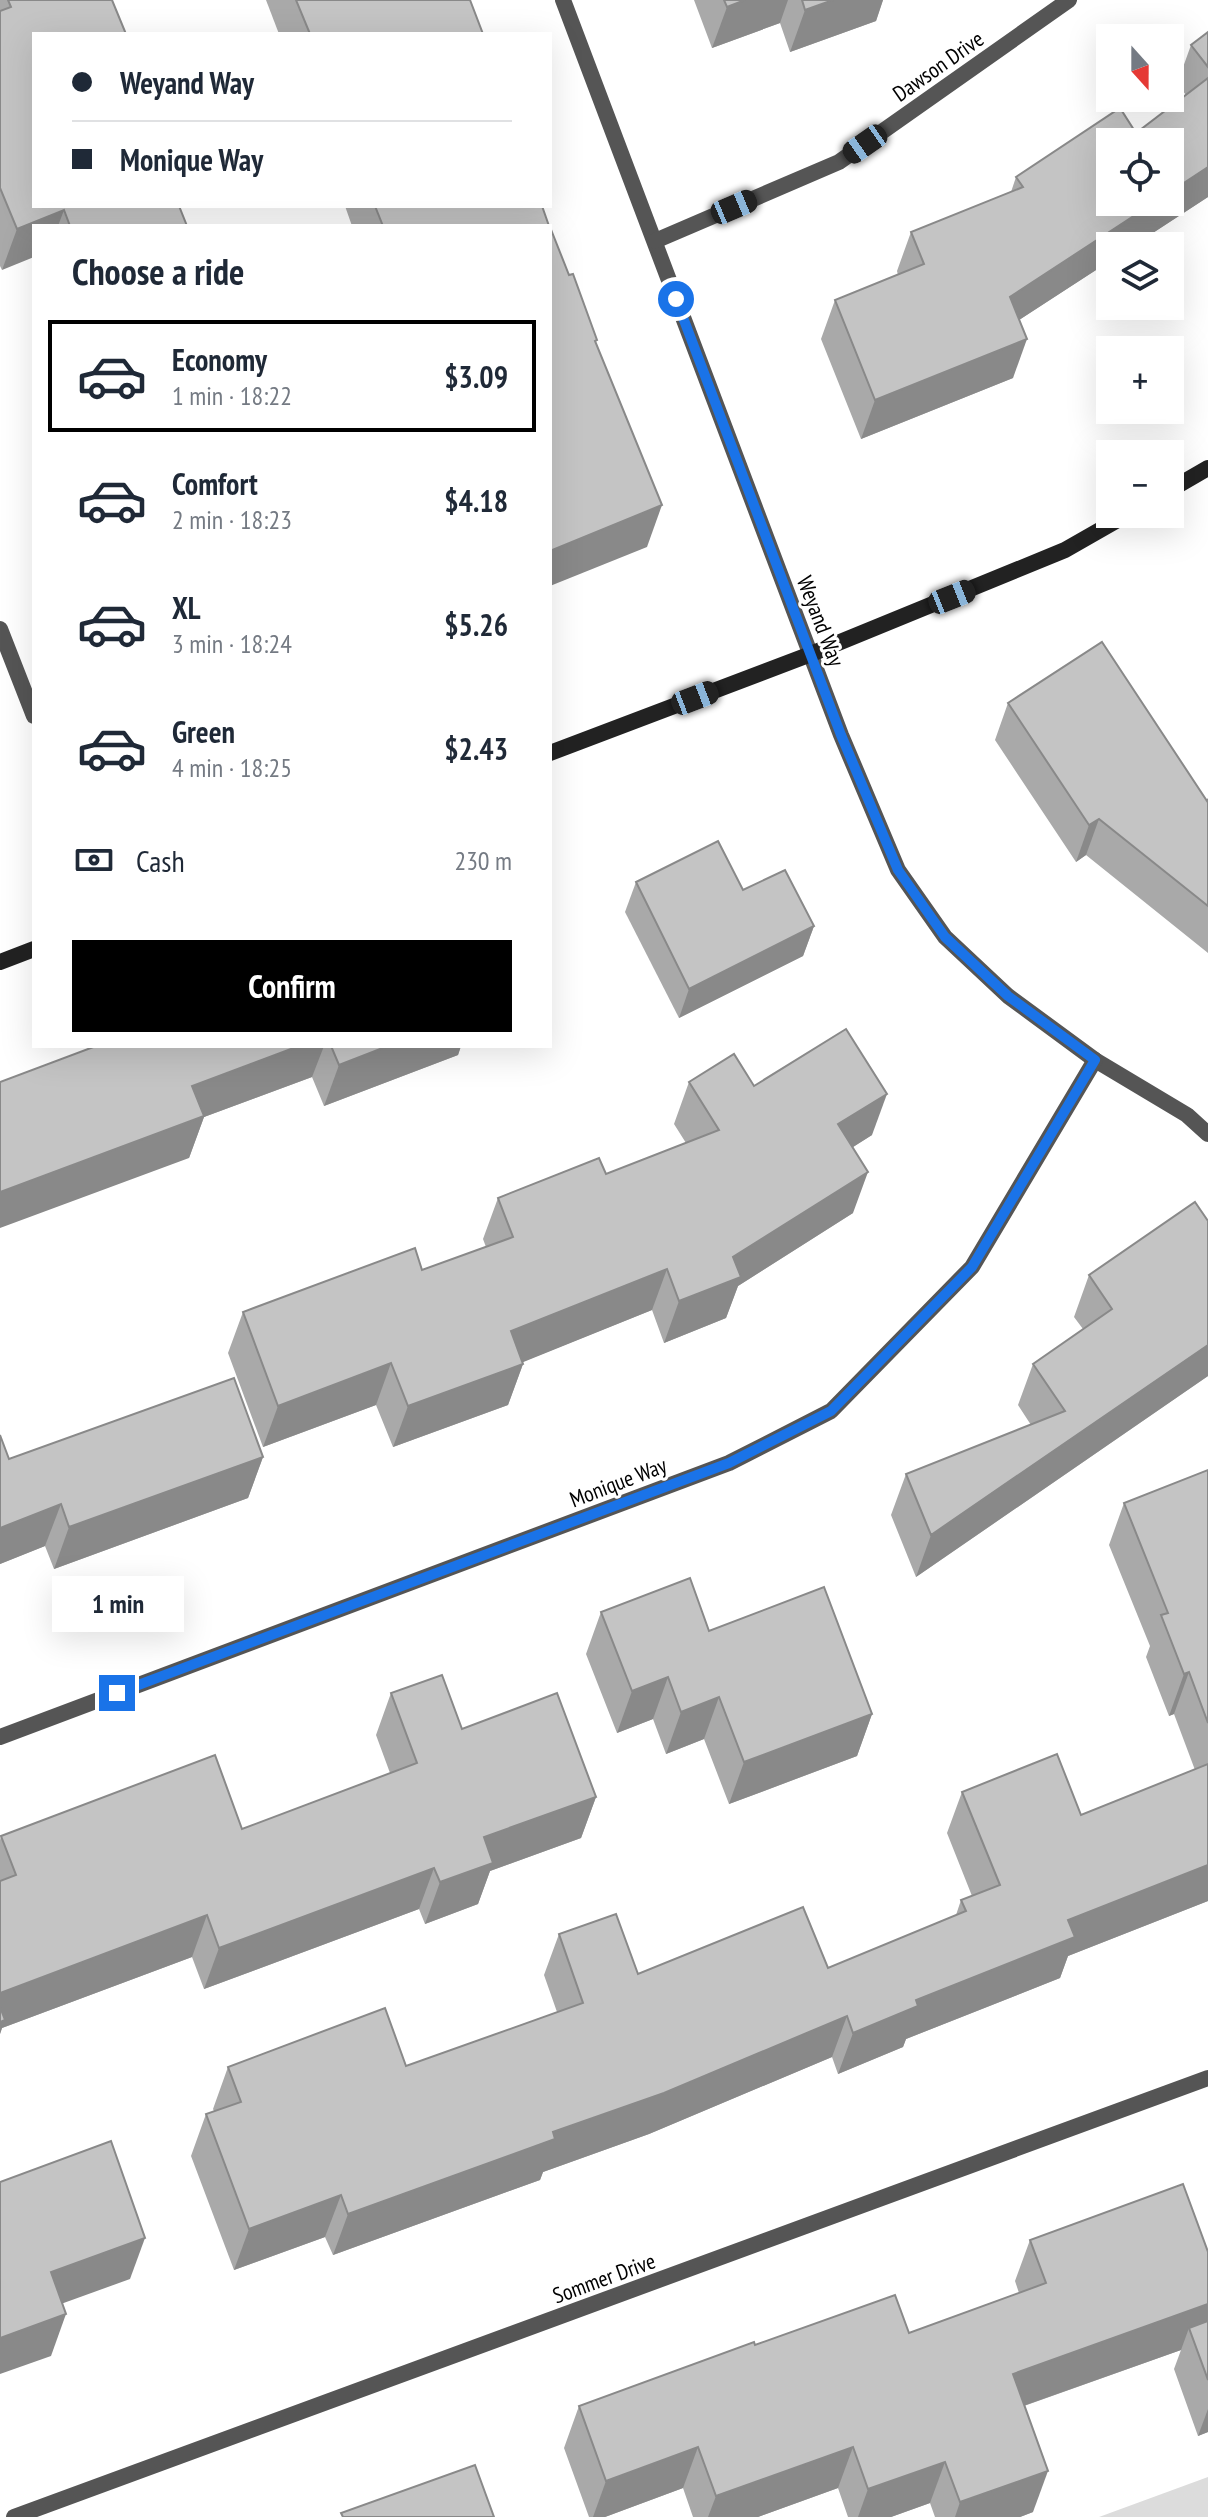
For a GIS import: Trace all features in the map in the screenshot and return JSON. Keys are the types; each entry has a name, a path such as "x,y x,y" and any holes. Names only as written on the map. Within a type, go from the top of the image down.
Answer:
{"street":[{"name":"Weyand Way","path":"563,0 841,735 898,870 945,937 1008,996 1095,1060 1187,1115 1208,1134"},
{"name":"Dawson Drive","path":"655,241 839,162 1069,0"},
{"path":"1184,482 1208,468"},
{"path":"552,752 811,654 1065,550 1104,528"},
{"path":"0,629 32,711"},
{"path":"0,962 32,950"},
{"name":"Monique Way","path":"0,1737 729,1463 831,1411 972,1267 1095,1060"},
{"name":"Sommer Drive","path":"14,2517 1208,2078"}],"shaded area":[{"path":"1208,2477 1208,2517 1099,2517"}],"building":[{"path":"8,0 112,0 125,32 32,32 32,208 180,208 186,224 69,224 64,210 17,229 0,188 0,11 11,7"},
{"path":"296,0 470,0 482,32 309,32"},
{"path":"724,0 745,0 727,7"},
{"path":"802,0 833,0 805,10"},
{"path":"1208,32 1208,67 1191,45"},
{"path":"1208,78 1208,167 1184,183 1184,128 1143,128 1163,112 1184,112 1184,96"},
{"path":"1114,112 1123,112 1133,128 1096,128 1096,216 1134,216 1109,232 1096,232 1096,241 1010,297 1027,339 875,400 835,300 924,264 911,232 1023,187 1016,177"},
{"path":"376,208 543,208 548,224 382,224"},
{"path":"552,232 569,275 573,274 595,341 662,505 552,550"},
{"path":"1102,642 1208,799 1208,906 1099,819 1089,825 1008,703"},
{"path":"718,841 743,890 785,870 814,926 689,989 636,882"},
{"path":"846,1029 887,1094 838,1124 868,1172 733,1257 741,1277 679,1301 667,1269 511,1331 523,1364 408,1406 391,1363 278,1406 243,1312 415,1248 422,1270 513,1237 498,1198 599,1158 606,1174 719,1130 689,1082 734,1054 754,1086"},
{"path":"91,1048 294,1048 192,1086 204,1116 0,1192 0,1082"},
{"path":"332,1048 383,1048 339,1065"},
{"path":"1195,1202 1208,1221 1208,1345 931,1535 906,1474 1065,1411 1033,1364 1112,1309 1089,1275"},
{"path":"234,1378 263,1457 69,1527 61,1504 0,1528 0,1435 9,1459"},
{"path":"1208,1470 1208,1723 1189,1672 1184,1674 1161,1615 1168,1613 1124,1503"},
{"path":"690,1578 709,1631 824,1587 872,1714 744,1762 719,1697 681,1712 668,1677 632,1691 601,1612"},
{"path":"442,1675 462,1729 557,1693 596,1797 484,1837 493,1863 440,1882 434,1868 219,1948 207,1915 0,1993 0,1881 16,1875 1,1836 215,1755 242,1829 417,1763 391,1693"},
{"path":"1057,1754 1081,1815 1208,1764 1208,1865 1068,1920 1075,1937 916,2000 918,2006 853,2033 847,2016 664,2093 553,2132 555,2139 348,2214 341,2195 249,2229 206,2114 241,2102 228,2067 385,2008 406,2066 583,2003 559,1934 616,1914 638,1974 803,1907 828,1968 966,1911 961,1900 1000,1885 962,1792"},
{"path":"111,2141 145,2238 51,2272 66,2314 0,2338 0,2182"},
{"path":"1183,2184 1208,2252 1208,2304 1013,2374 1048,2471 960,2502 945,2462 868,2489 853,2447 716,2496 698,2447 606,2481 579,2406 895,2295 909,2333 1046,2283 1030,2240"},
{"path":"1208,2321 1208,2380 1189,2328"},
{"path":"475,2465 494,2517 343,2517 341,2513"}],"route":[{"path":"117,1693 729,1463 831,1411 972,1267 1095,1060 1008,996 945,937 898,870 841,735 676,299"}]}
